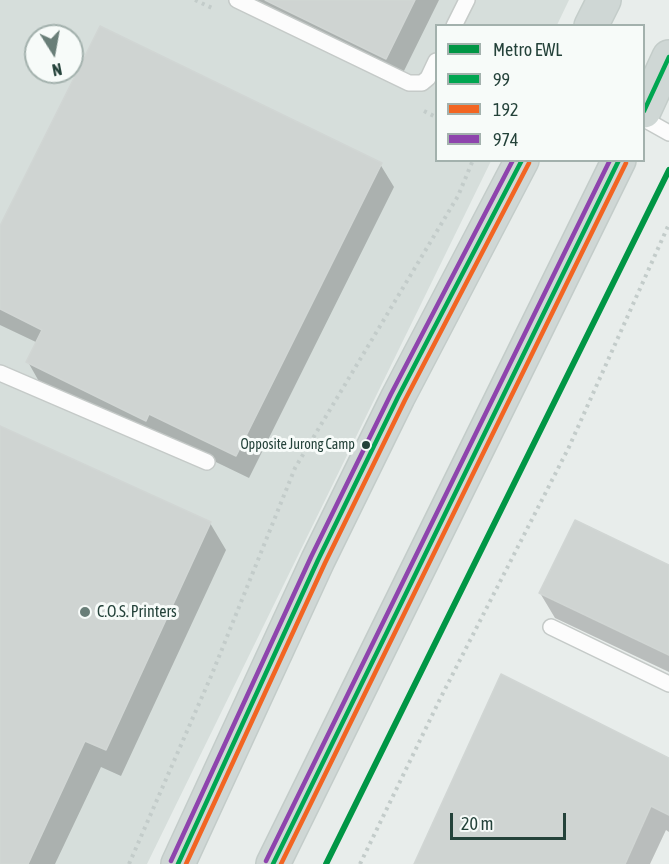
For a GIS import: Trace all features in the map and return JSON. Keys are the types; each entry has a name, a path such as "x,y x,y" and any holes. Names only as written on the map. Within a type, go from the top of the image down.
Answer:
{"main road":[{"path":"592,24 604,0"},
{"path":"645,109 669,57"},
{"path":"178,864 318,560 398,397 521,162"},
{"path":"273,864 618,162"}],"lane":[{"path":"237,0 409,83 422,83 428,78 435,63"},
{"path":"455,24 466,0"},
{"path":"645,120 669,133"},
{"path":"0,373 207,462"},
{"path":"551,627 669,684"}],"path":[{"path":"129,864 212,674 296,468 458,196 472,162"},
{"path":"360,864 440,699 569,447 669,224"}],"shaded area":[{"path":"0,0 569,0 557,24 435,24 435,162 491,162 147,864 0,864"}],"building":[{"path":"265,0 415,0 386,59"},
{"path":"100,26 382,163 236,456 149,414 146,421 26,362 42,330 0,309 0,226 71,84 84,84 84,58"},
{"name":"C.O.S. Printers","path":"0,426 211,522 106,750 85,741 28,864 0,864"},
{"path":"575,520 669,565 669,655 539,593"},
{"path":"501,674 669,758 669,815 651,806 625,864 414,864"}],"metro line":[{"name":"EWL","path":"326,864 669,170"}],"transit line":[{"name":"99","path":"645,109 669,57"},
{"name":"974","path":"171,861 311,557 391,394 512,162"},
{"name":"99","path":"178,864 318,560 398,397 521,162"},
{"name":"974","path":"266,861 609,162"},
{"name":"99","path":"273,864 618,162"},
{"name":"192","path":"186,864 325,563 405,400 529,163"},
{"name":"192","path":"281,864 626,163"}],"place":[{"name":"Opposite Jurong Camp","path":"366,445"},
{"name":"C.O.S. Printers","path":"85,612"}]}
